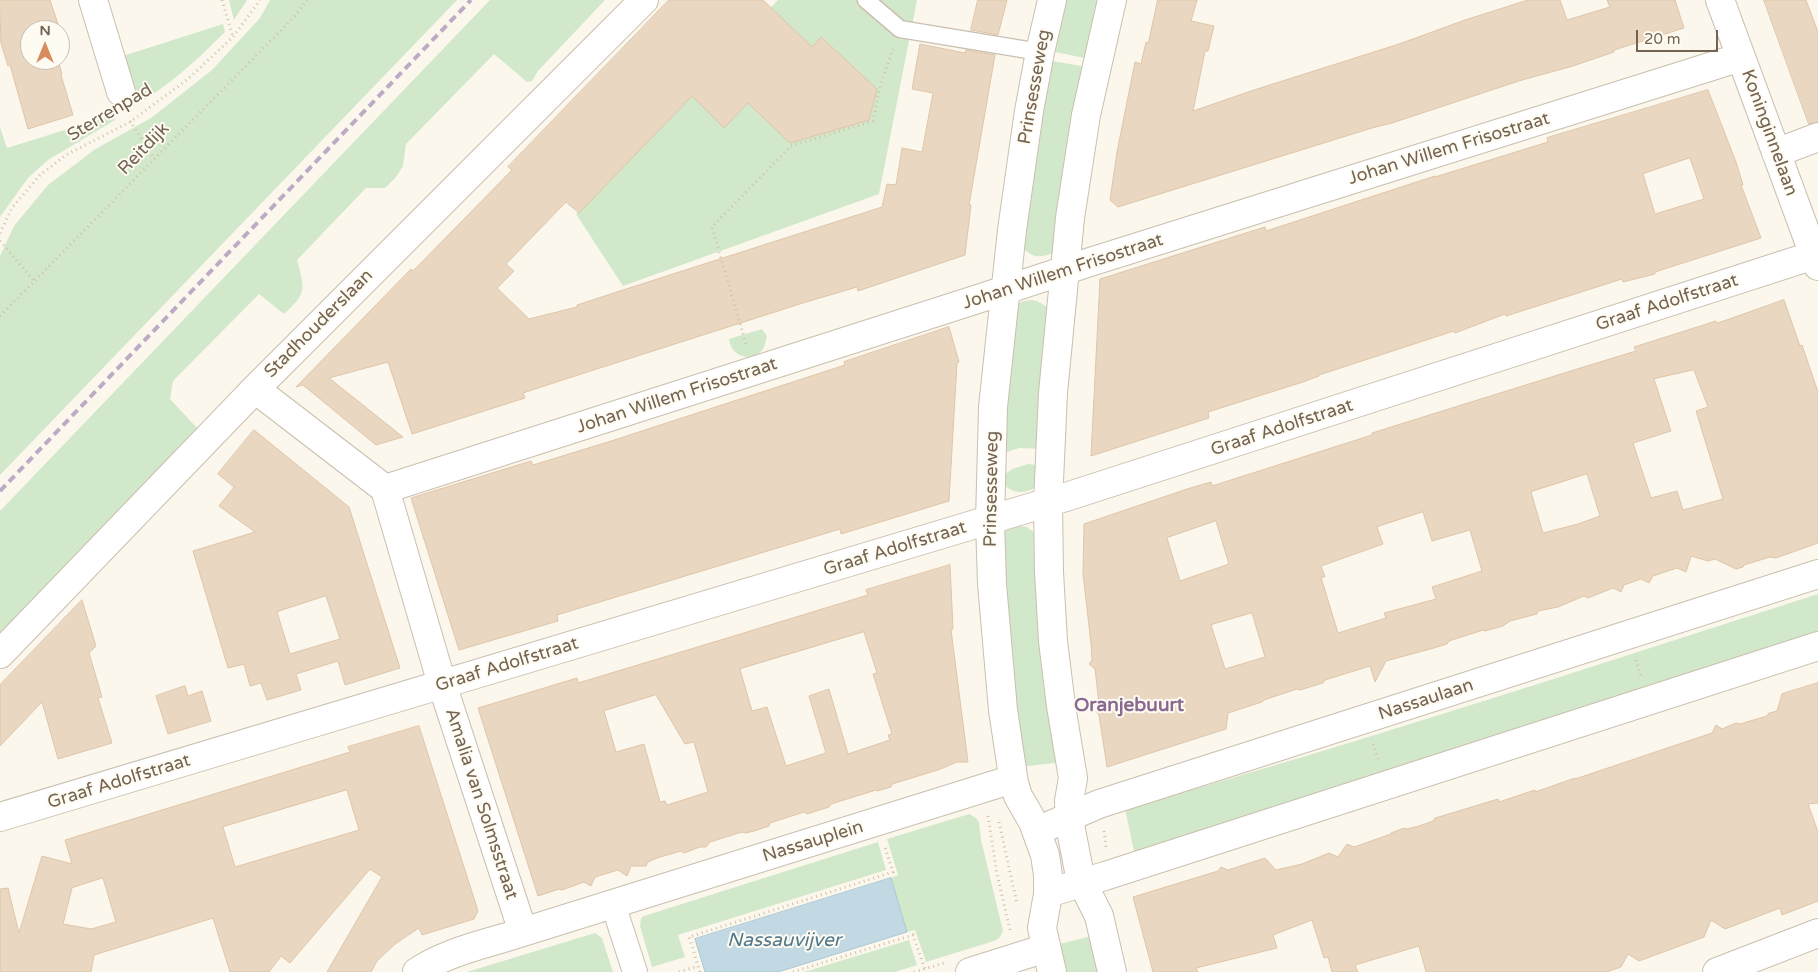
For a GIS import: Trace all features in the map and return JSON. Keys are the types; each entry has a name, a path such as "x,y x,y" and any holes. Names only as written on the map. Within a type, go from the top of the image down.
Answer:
{"street":[{"path":"93,0 121,92"},
{"name":"Stadhouderslaan","path":"0,654 254,389 644,0"},
{"name":"Prinsesseweg","path":"1049,960 1042,928 1048,893 1045,855 1037,831 1018,796 1013,779 1003,710 996,646 990,521 994,407 1019,179 1040,52 1052,0"},
{"path":"1112,0 1079,158 1065,270 1054,384 1048,503 1048,572 1053,641 1073,778 1069,801 1073,848 1083,883 1099,916 1112,972"},
{"name":"Koninginnelaan","path":"1720,0 1816,261"},
{"name":"Johan Willem Frisostraat","path":"385,489 1065,270 1741,57"},
{"path":"1776,153 1818,137"},
{"name":"Graaf Adolfstraat","path":"0,817 990,521 1816,261"},
{"path":"254,389 385,489"},
{"name":"Amalia van Solmsstraat","path":"385,489 442,684 523,932"},
{"name":"Nassaulaan","path":"1037,831 1099,804 1818,574"},
{"path":"1048,893 1818,646"},
{"name":"Nassauplein","path":"416,972 443,958 523,932 1013,779"},
{"path":"613,904 636,972"},
{"path":"1717,972 1818,933"},
{"path":"970,972 1049,960"}],"lane":[{"path":"866,0 900,29 1040,52"}],"path":[{"path":"222,0 233,37"},
{"name":"Sterrenpad","path":"0,233 12,208 40,175 66,155 130,122 188,79 233,37 260,0"},
{"name":"Reitdijk","path":"0,316 294,17 307,0"},
{"path":"754,371 712,227 791,146 873,121 882,83 900,29"},
{"path":"130,122 154,158"},
{"path":"0,241 34,280"},
{"path":"1628,635 1649,700"},
{"path":"1366,719 1386,786"},
{"path":"1099,804 1112,874"},
{"path":"987,813 997,874 1011,934"},
{"path":"700,972 689,937 893,872 884,846"},
{"path":"793,972 913,935 926,972"},
{"path":"679,972 698,966"}],"green space":[{"path":"229,0 247,0 234,20"},
{"path":"270,0 457,0 0,475 0,256 14,226 48,185 94,150 151,118 212,70 260,18"},
{"path":"490,0 605,0 538,71 532,81 527,82 494,54 406,144 403,166 396,177 385,188 366,188 297,260 302,278 302,290 297,301 284,314 259,294 173,381 170,399 199,430 0,634 0,511"},
{"path":"778,0 917,0 879,194 623,286 576,214"},
{"path":"1062,0 1104,0 1089,59 1051,51"},
{"path":"223,24 225,32 183,72 136,105 123,56"},
{"path":"1047,60 1087,67 1054,252 1044,256 1035,256 1023,248 1020,243"},
{"path":"113,115 115,120 48,160 28,178 0,217 0,127 7,148"},
{"path":"1032,300 1044,305 1052,314 1043,449 1019,448 998,455 1016,304"},
{"path":"762,329 767,336 764,348 759,353 748,357 734,351 729,339"},
{"path":"1028,464 1036,465 1036,487 1031,490 1016,492 1003,484 999,479 1012,469"},
{"path":"1019,526 1027,527 1039,536 1062,762 1020,767 1011,708 1003,532"},
{"path":"1818,594 1818,633 1135,856 1125,809 1386,731"},
{"path":"969,814 979,822 981,840 1003,931 1000,937 994,941 926,962 915,930 907,932 891,878 898,875 887,839"},
{"path":"878,842 886,870 678,935 685,957 652,967 640,926 641,918 644,916"},
{"path":"595,933 602,938 613,972 467,972"},
{"path":"1096,935 1105,972 1061,972 1055,945"},
{"path":"909,940 917,965 895,972 804,972"}],"water":[{"name":"Nassauvijver","path":"891,878 907,932 778,972 705,972 695,939"}],"building":[{"path":"0,0 50,0 57,20 20,20 20,70 61,70 73,115 28,129 10,65 8,66 1,43"},
{"path":"669,0 763,0 812,47 821,37 877,89 869,120 790,143 748,103 724,128 692,96 579,213 566,202 506,264 514,271 497,288 529,319 577,307 577,305 882,207 887,184 896,185 902,148 922,152 933,93 912,89 920,44 965,53 966,50 995,55 969,205 971,205 965,255 858,291 857,287 803,303 575,376 523,393 525,398 412,434 388,362 329,378 403,437 376,445 303,385 296,387 411,269 413,271 512,170 508,167"},
{"path":"978,0 1007,0 998,35 971,30"},
{"path":"1158,0 1197,0 1191,21 1214,26 1208,51 1205,51 1193,111 1528,0 1560,0 1567,20 1610,7 1607,0 1675,0 1684,28 1614,50 1614,52 1573,66 1522,80 1392,123 1118,207 1110,200 1117,152 1135,62 1141,64"},
{"path":"1764,0 1806,0 1818,32 1818,122 1809,124"},
{"path":"1708,90 1736,162 1743,185 1741,185 1761,238 1655,272 1655,274 1623,282 1622,279 1506,316 1505,314 1455,333 1454,331 1208,412 1209,418 1091,456 1100,279 1265,227 1266,231 1435,176 1548,142 1547,138","holes":["1690,158 1704,199 1655,214 1643,174"]},
{"path":"1784,300 1818,392 1818,543 1776,558 1770,557 1736,569 1715,559 1708,561 1691,556 1686,572 1677,568 1653,576 1649,583 1641,579 1624,585 1621,592 1613,588 1588,598 1584,596 1558,607 1538,611 1537,614 1510,621 1503,626 1483,630 1449,641 1447,644 1386,661 1375,682 1370,666 1325,680 1323,683 1264,700 1228,713 1226,729 1107,767 1099,715 1096,711 1099,704 1095,669 1089,664 1092,660 1083,573 1084,524 1187,489 1211,482 1212,486 1372,435 1372,433 1636,351 1634,347 1716,321 1717,323","holes":["1694,370 1708,407 1696,411 1723,499 1683,510 1677,491 1651,498 1633,443 1671,431 1654,379","1587,474 1600,516 1543,533 1531,492","1423,512 1432,541 1470,530 1482,571 1432,587 1436,599 1384,613 1386,618 1338,633 1321,577 1325,577 1321,566 1383,544 1377,527","1216,521 1229,564 1180,581 1167,538","1252,613 1265,657 1225,669 1211,625"]},
{"path":"949,327 959,362 957,363 949,501 841,534 840,529 557,615 558,621 459,650 411,498 531,461 533,465 611,441 845,365 844,362"},
{"path":"254,430 349,507 400,668 345,685 338,661 296,674 301,690 267,700 261,683 250,686 244,664 228,668 193,551 255,532 219,506 234,487 218,474","holes":["326,596 340,639 290,654 277,612"]},
{"path":"950,565 953,629 951,630 968,762 957,762 892,784 891,787 831,804 829,807 807,814 804,812 770,823 769,826 754,831 742,832 710,842 706,847 700,847 684,853 681,851 657,858 648,862 646,866 631,866 627,876 618,870 595,877 591,886 584,882 538,896 478,708 577,678 578,683 724,639 868,595 866,590","holes":["864,632 877,673 873,674 892,734 888,735 890,740 848,754 829,689 809,696 826,753 786,766 767,707 752,711 740,669","656,695 685,744 694,742 708,792 667,805 665,801 660,802 644,744 616,752 604,711"]},
{"path":"82,600 96,646 89,653 102,697 98,698 112,743 58,759 42,702 0,746 0,685"},
{"path":"1818,683 1818,803 1808,804 1818,832 1818,901 1782,915 1780,908 1725,929 1711,920 1704,937 1639,961 1628,954 1621,967 1606,972 1426,972 1419,946 1355,965 1358,972 1332,972 1328,957 1324,958 1312,920 1273,935 1277,948 1196,968 1198,972 1153,972 1133,897 1218,871 1221,867 1228,870 1265,858 1276,870 1302,864 1329,853 1338,857 1347,844 1354,847 1404,828 1407,829 1433,821 1435,818 1498,799 1499,802 1535,790 1535,792 1712,733 1716,725 1722,729 1736,723 1740,724 1767,716 1769,713 1777,711 1782,694"},
{"path":"185,686 188,696 202,691 211,721 168,734 156,696"},
{"path":"419,726 478,911 474,919 422,935 419,928 395,944 377,961 371,972 327,972 382,877 370,869 290,963 281,956 269,972 230,972 213,918 94,955 91,972 0,972 0,889 8,888 19,933 42,856 72,864 65,840 350,752 348,747","holes":["347,790 359,830 235,867 223,827","103,878 116,922 91,929 63,924 72,888"]}],"railway":[{"path":"0,491 471,0"}],"district":[{"name":"Oranjebuurt","path":"1129,706"}]}
